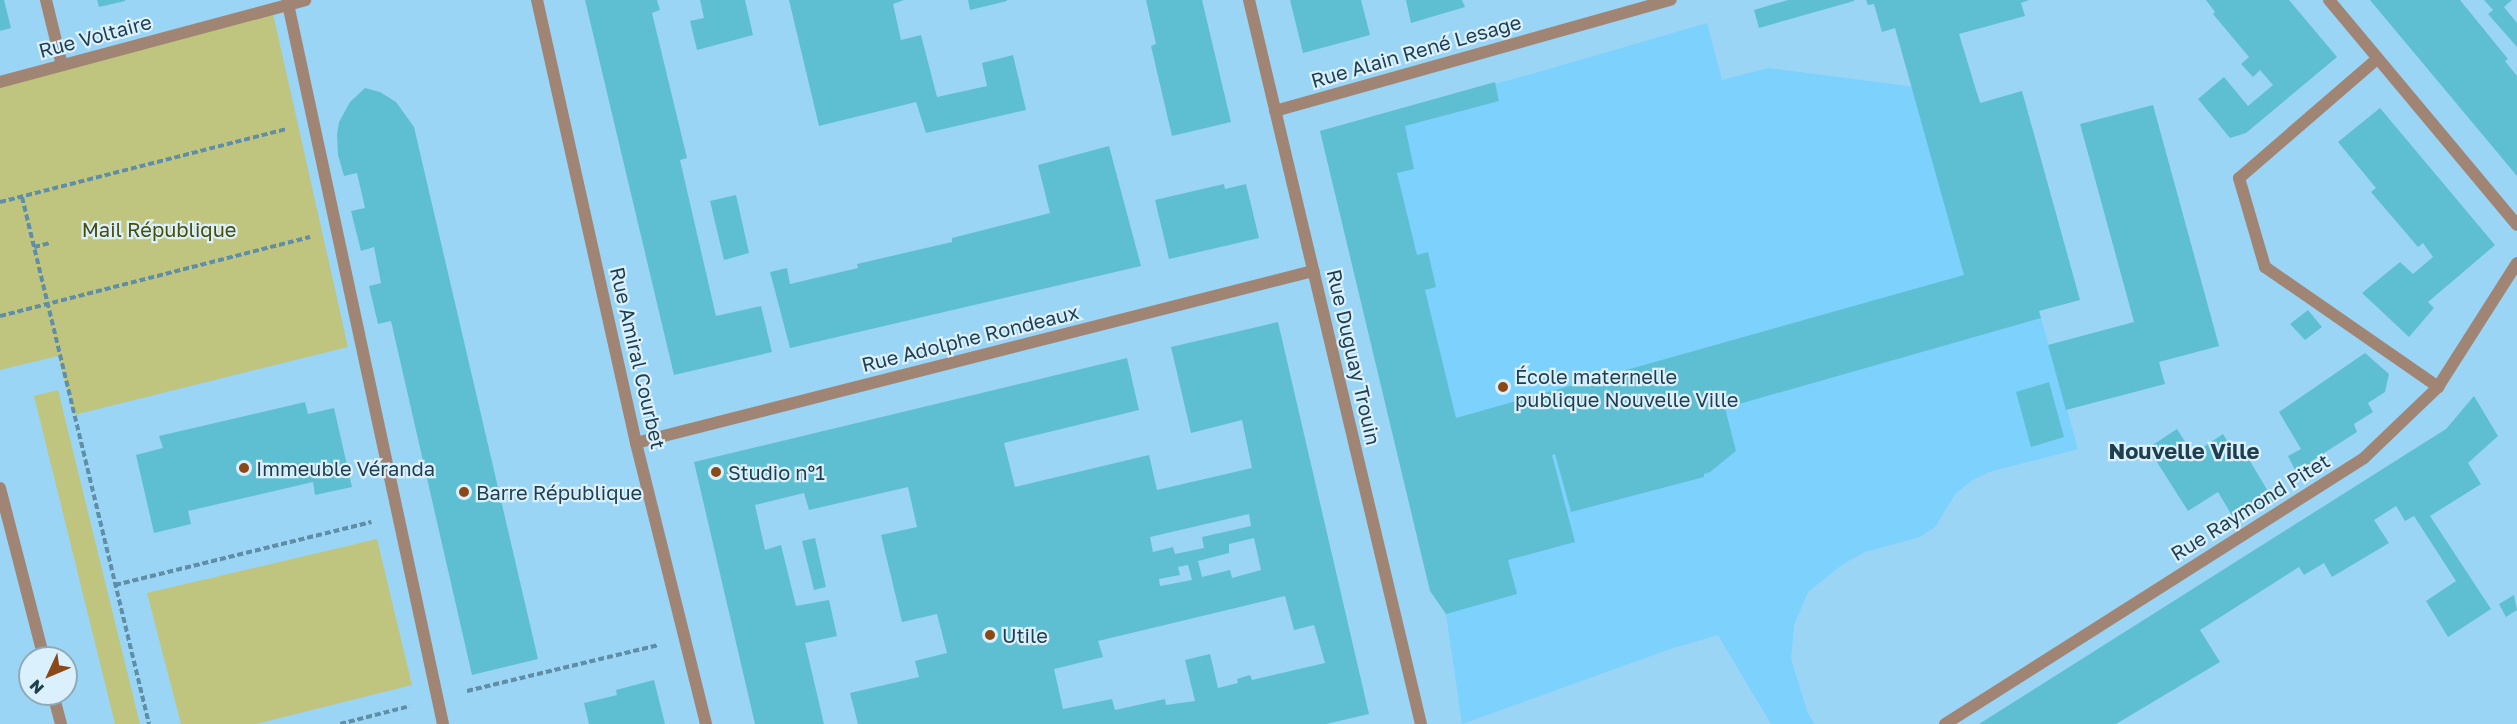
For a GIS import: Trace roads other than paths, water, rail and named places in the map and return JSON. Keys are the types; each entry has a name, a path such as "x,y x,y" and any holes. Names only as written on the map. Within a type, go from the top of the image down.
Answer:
{"street":[{"path":"46,0 62,65"},
{"name":"Rue Voltaire","path":"0,82 305,0"},
{"name":"Rue Amiral Courbet","path":"537,0 636,442 706,724"},
{"name":"Rue Duguay Trouin","path":"1249,0 1421,724"},
{"name":"Rue Alain René Lesage","path":"1275,111 1671,0"},
{"path":"2329,0 2517,225"},
{"path":"288,4 443,724"},
{"path":"2377,59 2239,178 2265,267 2438,387"},
{"name":"Rue Raymond Pitet","path":"1946,724 2364,458 2438,387 2517,263"},
{"name":"Rue Adolphe Rondeaux","path":"636,442 1313,271"},
{"path":"0,488 41,646"},
{"path":"56,706 61,724"}],"place":[{"name":"École maternelle publique Nouvelle Ville","path":"1503,387"},
{"name":"Immeuble Véranda","path":"244,468"},
{"name":"Studio n°1","path":"716,472"},
{"name":"Barre République","path":"464,492"},
{"name":"Utile","path":"990,635"}],"district":[{"name":"Nouvelle Ville","path":"2184,451"}],"park label":[{"name":"Mail République","path":"159,229"}]}
